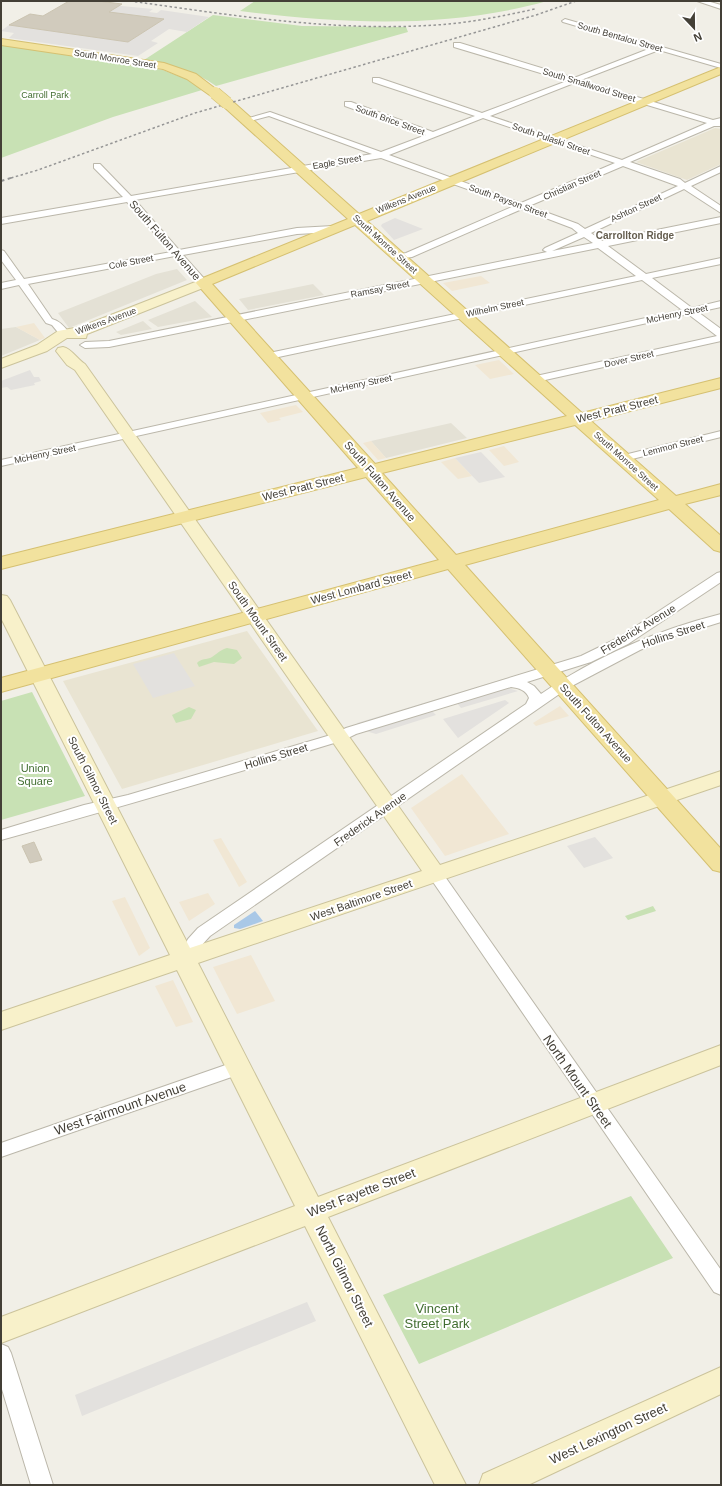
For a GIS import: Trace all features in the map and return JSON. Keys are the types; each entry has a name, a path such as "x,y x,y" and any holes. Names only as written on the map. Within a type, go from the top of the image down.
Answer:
{"main road":[{"name":"South Monroe Street","path":"1,42 160,65 185,72 208,87 360,221 721,546"},
{"name":"Wilkens Avenue","path":"647,103 721,70"},
{"name":"Wilkens Avenue","path":"205,285 556,140 721,75"},
{"name":"Wilkens Avenue","path":"205,285 333,229 360,221"},
{"name":"South Fulton Avenue","path":"205,285 721,864"},
{"name":"West Pratt Street","path":"1,563 721,383"},
{"name":"West Lombard Street","path":"1,685 721,489"}],"street":[{"path":"700,2 721,7"},
{"name":"South Bentalou Street","path":"565,21 721,66"},
{"name":"South Smallwood Street","path":"457,45 718,123"},
{"name":"Eagle Street","path":"1,221 381,155 658,48"},
{"name":"South Pulaski Street","path":"376,80 677,181 721,210"},
{"name":"South Brice Street","path":"348,104 433,135"},
{"name":"South Payson Street","path":"245,119 270,114 575,226 721,334"},
{"name":"Christian Street","path":"400,257 409,256 522,206 718,123"},
{"name":"South Fulton Avenue","path":"97,166 205,285"},
{"name":"Ashton Street","path":"530,259 721,169"},
{"name":"Ramsay Street","path":"83,344 106,344 235,319 721,220"},
{"name":"Cole Street","path":"1,286 300,231 333,229"},
{"name":"South Mount Street","path":"1,253 49,321 47,325 60,341 72,362 80,367 436,876"},
{"name":"Wilhelm Street","path":"269,356 721,261"},
{"name":"Wilkens Avenue","path":"1,364 87,329 205,285"},
{"name":"Wilkens Avenue","path":"83,344 95,333 205,285"},
{"name":"McHenry Street","path":"1,463 721,304"},
{"name":"Dover Street","path":"536,380 721,338"},
{"path":"60,341 83,344 78,355 81,360 80,367"},
{"name":"Wilkens Avenue","path":"1,372 60,341"},
{"name":"Lemmon Street","path":"624,458 721,434"},
{"name":"Frederick Avenue","path":"185,959 194,943 204,932 388,807 532,706 556,678 586,659 622,641 721,576"},
{"name":"South Gilmor Street","path":"1,600 185,959"},
{"name":"Hollins Street","path":"1,835 339,737 352,730 512,683 556,678 658,637 721,618"},
{"path":"512,683 525,686 533,692 536,698 532,706"},
{"name":"West Baltimore Street","path":"1,1021 436,876 646,804 662,797 721,778"},
{"name":"North Mount Street","path":"436,876 721,1286"},
{"name":"North Gilmor Street","path":"185,959 451,1485"},
{"name":"West Fayette Street","path":"1,1330 721,1055"},
{"name":"West Fairmount Avenue","path":"1,1150 240,1067"},
{"path":"1,1353 42,1485"},
{"name":"West Lexington Street","path":"494,1485 621,1428 721,1380"}],"shaded area":[{"path":"90,3 153,9 149,12 157,13 161,10 209,17 187,32 169,29 151,41 158,43 138,56 9,38 14,33 1,31 9,25 128,42 163,19 132,15 103,17"},
{"path":"715,128 721,129 721,164 687,180 636,162"},
{"path":"395,218 423,229 394,240 381,226 382,224"},
{"path":"177,269 187,280 69,328 58,313 156,274"},
{"path":"481,276 490,283 452,291 443,283"},
{"path":"313,284 324,295 248,310 239,299"},
{"path":"195,301 212,317 158,327 148,320"},
{"path":"143,321 152,329 121,335 116,332"},
{"path":"34,323 45,338 40,340 16,327"},
{"path":"16,327 40,340 1,356 1,329"},
{"path":"499,360 514,374 490,379 475,365"},
{"path":"30,370 34,377 39,377 41,381 34,383 35,385 11,390 7,387 1,388 1,381"},
{"path":"296,405 303,412 279,418 281,420 268,423 260,413"},
{"path":"451,423 467,438 386,458 371,441"},
{"path":"371,441 386,458 378,460 363,443"},
{"path":"504,446 519,462 504,466 489,450"},
{"path":"481,452 505,477 479,483 455,458"},
{"path":"455,458 472,476 458,479 441,462"},
{"path":"247,631 318,731 122,789 63,681"},
{"path":"174,653 195,686 153,698 133,664"},
{"path":"527,672 529,675 359,726 357,723"},
{"path":"505,687 518,691 461,708 456,702"},
{"path":"505,700 509,703 458,738 443,719"},
{"path":"560,706 569,716 536,726 533,723"},
{"path":"431,710 436,715 376,734 362,730"},
{"path":"462,774 509,834 445,856 411,808"},
{"path":"595,837 613,858 584,868 567,846"},
{"path":"221,838 247,882 239,887 213,840"},
{"path":"208,893 215,904 189,921 179,902"},
{"path":"125,897 150,948 139,956 112,901"},
{"path":"251,955 275,1001 237,1014 213,967"},
{"path":"173,980 193,1022 176,1027 155,986"},
{"path":"307,1302 316,1321 82,1416 75,1395"}],"green space":[{"path":"255,1 547,1 510,10 472,16 433,20 356,21 317,19 240,11"},
{"path":"213,15 302,26 406,27 408,32 216,86 208,80 191,72 144,60"},
{"name":"Carroll Park","path":"1,45 163,70 191,81 202,90 113,117 1,158"},
{"path":"227,648 237,650 242,658 234,664 214,662 199,667 197,663 199,661 210,658"},
{"name":"Union Square","path":"32,692 85,796 1,820 1,701"},
{"path":"189,707 196,710 191,719 176,723 172,715"},
{"path":"653,906 656,911 628,920 625,916"},
{"name":"Vincent Street Park","path":"631,1196 673,1258 419,1364 383,1295"}],"water":[{"path":"255,911 263,921 240,929 234,928 234,925"}],"building":[{"path":"69,1 98,1 122,4 109,12 164,19 128,42 9,25 30,14 43,16"},
{"path":"34,842 42,860 30,863 22,846"}],"railway":[{"path":"130,1 283,21 398,27 461,23 535,9"},
{"path":"11,178 38,170 195,113 536,15 576,1"},
{"path":"1,181 14,177"}],"district":[{"name":"Carrollton Ridge","path":"635,235"}]}
